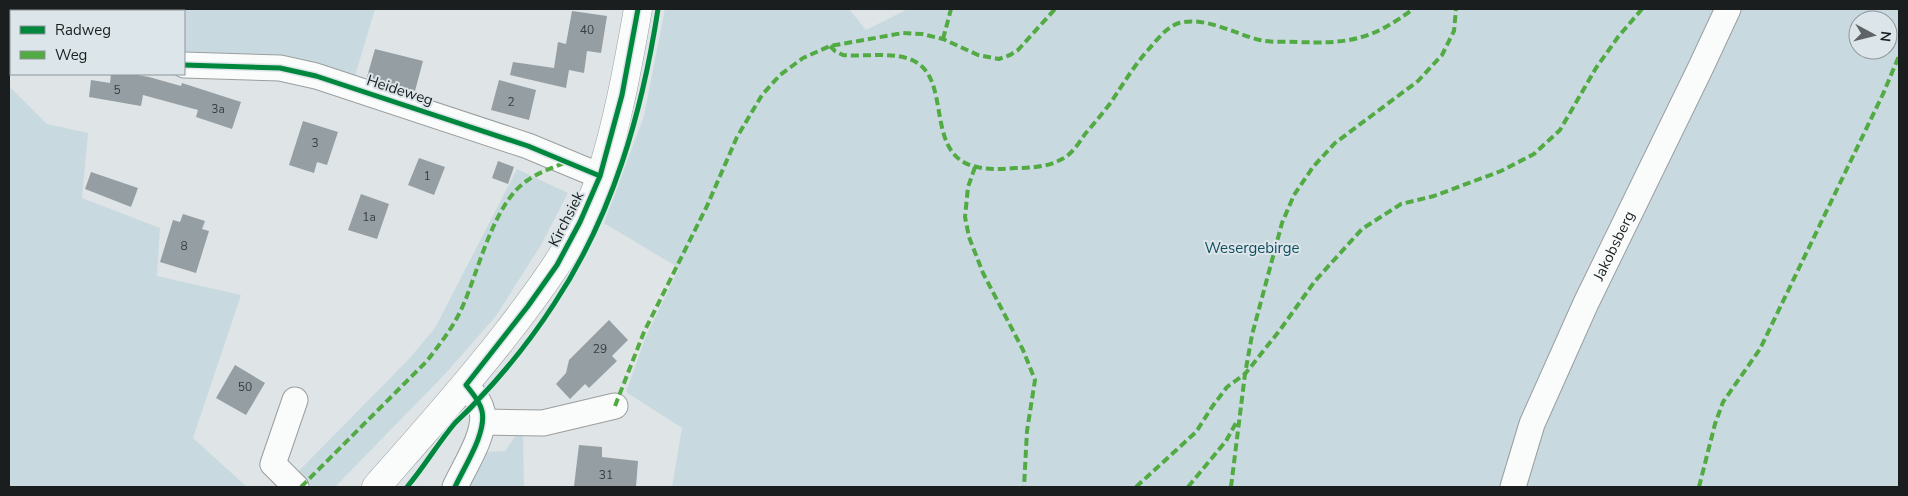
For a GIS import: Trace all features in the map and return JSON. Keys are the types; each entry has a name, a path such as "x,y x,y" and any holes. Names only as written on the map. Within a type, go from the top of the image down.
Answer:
{"main road":[{"name":"Kirchsiek","path":"376,487 466,384 528,306 557,265 580,222 600,176 622,95 638,9"}],"street":[{"name":"Jakobsberg","path":"1513,487 1532,424 1586,303 1728,9"},
{"name":"Heideweg","path":"185,65 280,68 316,76 528,146 600,176"},
{"path":"455,487 481,433 484,422 478,401 466,384"},
{"path":"288,480 273,464 295,400"},
{"path":"484,422 543,423 615,406"}],"green space":[{"path":"24,9 375,9 352,86 185,58 185,10"},
{"name":"Wesergebirge","path":"665,9 849,9 866,30 908,9 1899,9 1899,487 672,487 682,428 626,392 646,336 679,268 604,223 644,116"},
{"path":"9,86 47,124 88,133 82,198 160,228 157,276 241,295 193,438 247,487 9,487"},
{"path":"517,169 568,193 541,245 496,316 446,373 335,487 283,487 408,360 435,328"},
{"path":"516,435 523,435 524,487 465,487 481,452 505,451"}],"building":[{"path":"572,11 607,16 601,53 587,51 584,73 569,70 566,88 510,75 513,62 554,68 558,42 566,44"},
{"path":"375,49 423,61 415,91 367,77"},
{"path":"111,75 137,75 181,86 182,83 241,102 232,129 196,117 198,110 143,95 141,106 89,97 91,80 110,83"},
{"path":"499,80 536,90 529,120 491,110"},
{"path":"303,121 338,132 327,165 317,162 314,173 289,165"},
{"path":"419,158 445,167 434,195 408,185"},
{"path":"498,161 514,167 508,184 492,178"},
{"path":"91,172 138,188 131,207 85,189"},
{"path":"361,194 389,204 377,239 348,230"},
{"path":"183,214 205,221 202,229 209,231 196,273 160,262 173,220 180,222"},
{"path":"609,320 628,340 612,356 617,361 589,388 585,384 570,399 556,384 566,373 569,360"},
{"path":"235,365 265,383 246,415 216,398"},
{"path":"579,445 602,447 602,457 638,461 636,487 574,486"}],"marked path":[{"path":"943,39 951,9"},
{"path":"615,406 644,332 707,206 737,137 762,95 780,75 803,58 830,46 903,33 922,34 943,39 978,55 999,59 1018,50 1055,9"},
{"path":"830,46 843,55 889,55 914,61 926,71 933,84 944,134 950,148 960,160 987,169 1027,168 1051,164 1066,157 1078,145 1109,105 1143,56 1162,34 1174,25 1189,21 1199,22 1269,41 1331,42 1345,41 1372,34 1385,28 1413,9"},
{"path":"1231,487 1245,374 1252,335 1282,223 1294,195 1313,167 1335,143 1418,81 1442,55 1454,31 1456,9"},
{"path":"1136,487 1196,432 1227,387 1245,374 1280,330 1315,281 1362,229 1401,204 1434,196 1501,171 1534,154 1560,130 1596,68 1618,37 1642,9"},
{"path":"1699,487 1715,424 1723,402 1760,349 1883,94 1899,56"},
{"path":"301,487 427,361 441,343 461,310 496,221 516,190 532,177 566,162"},
{"path":"975,167 968,187 965,217 969,237 983,273 1023,350 1035,380 1027,431 1024,487"},
{"path":"1188,487 1226,441 1237,421"}],"cycle path":[{"path":"455,487 478,439 483,420 480,404 466,385 528,306 557,265 580,222 600,176 622,95 638,9"},
{"path":"407,487 455,423 497,379 527,342 546,317 575,270 609,199 634,125 658,9"},
{"path":"185,65 280,68 316,76 528,146 600,176"}]}
